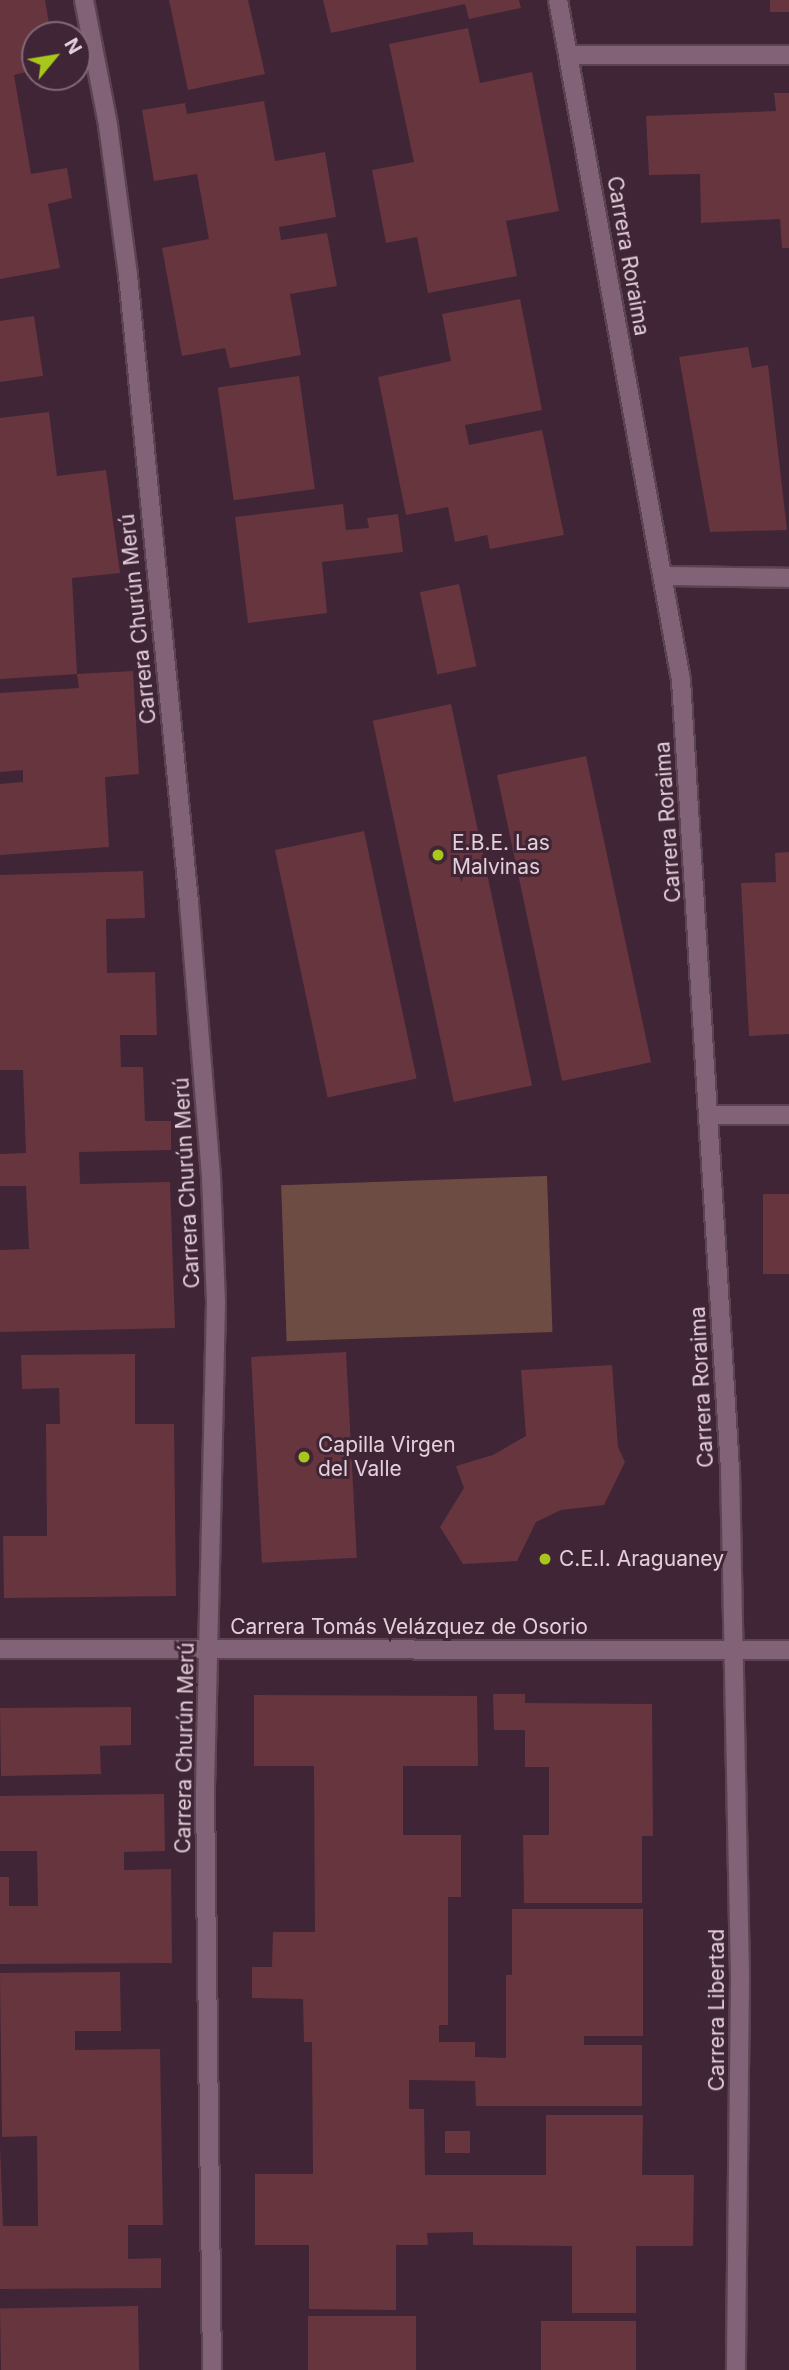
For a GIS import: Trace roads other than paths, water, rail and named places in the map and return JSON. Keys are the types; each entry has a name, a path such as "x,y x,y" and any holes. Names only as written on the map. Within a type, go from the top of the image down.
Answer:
{"street":[{"name":"Carrera Churún Merú","path":"84,0 108,125 128,275 204,1074 216,1303 205,1791 212,2370"},
{"name":"Carrera Roraima","path":"558,0 681,680 730,1469 734,1650"},
{"path":"568,55 789,55"},
{"path":"663,576 789,578"},
{"path":"709,1115 789,1115"},
{"name":"Carrera Tomás Velázquez de Osorio","path":"0,1649 789,1650"},
{"name":"Carrera Libertad","path":"734,1650 740,1978 736,2370"}],"place":[{"name":"E.B.E. Las Malvinas","path":"438,855"},
{"name":"Capilla Virgen del Valle","path":"304,1457"},
{"name":"C.E.I. Araguaney","path":"545,1559"}]}
